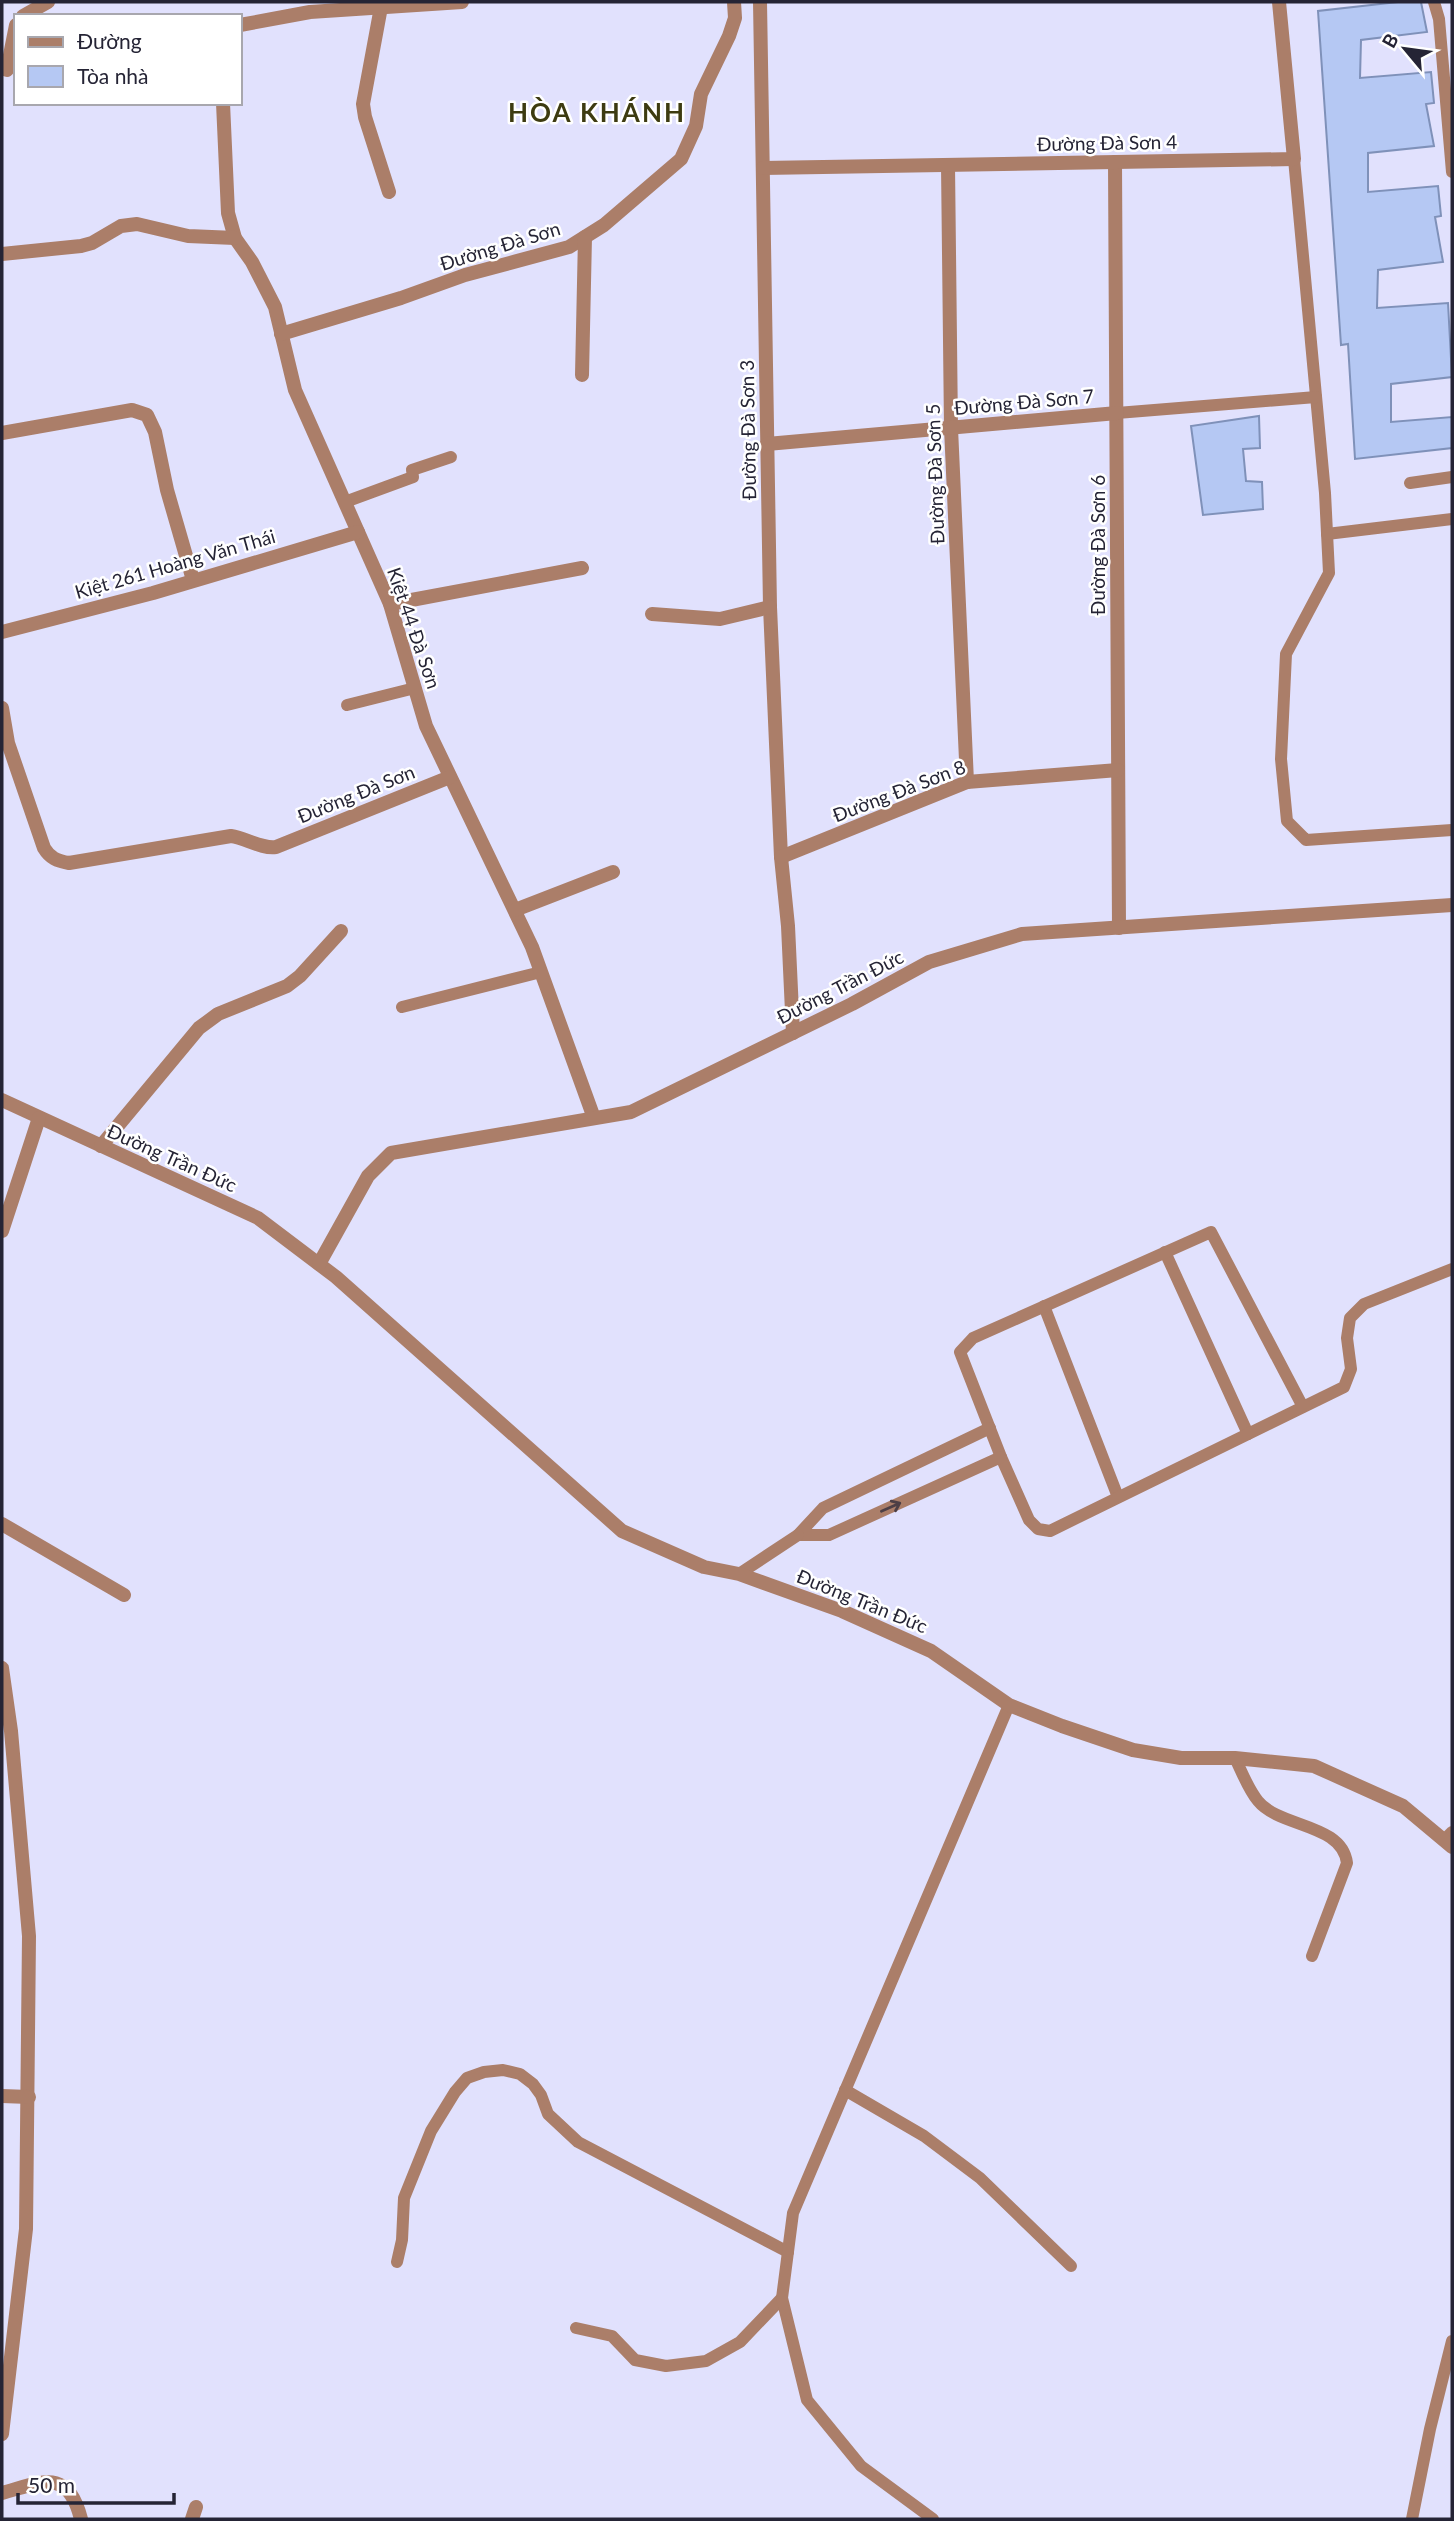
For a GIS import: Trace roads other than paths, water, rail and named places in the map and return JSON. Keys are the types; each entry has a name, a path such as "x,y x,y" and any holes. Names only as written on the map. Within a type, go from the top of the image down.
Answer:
{"street":[{"path":"27,14 48,2"},
{"path":"242,25 310,12 462,2"},
{"name":"Đường Đà Sơn","path":"281,334 401,298 465,275 569,247 604,225 681,159 696,126 701,93 729,36 735,18 734,2"},
{"name":"Đường Đà Sơn 3","path":"760,2 770,607 781,857 788,926 793,1033"},
{"path":"1279,2 1294,159"},
{"path":"381,7 363,104 389,192"},
{"path":"8,70 14,28"},
{"name":"Kiệt 44 Đà Sơn","path":"223,105 228,213 235,238 252,261 275,307 295,390 390,604 426,726 532,947 594,1118"},
{"name":"Đường Đà Sơn 4","path":"763,168 1294,159"},
{"name":"Đường Đà Sơn 6","path":"1115,162 1119,928"},
{"name":"Đường Đà Sơn 5","path":"948,165 951,428 967,782"},
{"path":"2,254 81,246 92,243 121,226 137,224 188,236 235,238"},
{"path":"582,375 585,237"},
{"path":"2,433 132,411 147,415 155,432 167,490 193,580"},
{"name":"Đường Đà Sơn 7","path":"767,444 1117,413"},
{"name":"Kiệt 261 Hoàng Văn Thái","path":"2,632 358,532"},
{"path":"390,604 582,568"},
{"path":"652,614 720,619 770,607"},
{"name":"Đường Đà Sơn","path":"2,708 8,743 41,840 48,854 54,859 69,863 231,836 245,838 268,848 276,847 450,777"},
{"name":"Đường Đà Sơn 8","path":"781,857 967,782 1118,770"},
{"path":"514,911 613,872"},
{"name":"Đường Trần Đức","path":"319,1264 368,1176 391,1153 631,1112 793,1033 929,962 1022,934 1452,905"},
{"path":"101,1146 199,1028 218,1014 288,986 341,931"},
{"name":"Đường Trần Đức","path":"2,1100 258,1218 319,1264 622,1531 704,1567 739,1574 842,1611 931,1651 1009,1705 1133,1750 1181,1758 1235,1758 1314,1766 1403,1806 1450,1840"},
{"path":"2,1231 39,1118"},
{"path":"2,1524 124,1595"},
{"path":"2,1668 11,1731 29,1936 26,2229 2,2434"},
{"path":"2,2096 29,2097"},
{"path":"2,2493 47,2481 65,2487 76,2500 81,2519"}],"lane":[{"path":"1434,2 1439,19 1452,172"},
{"path":"1294,159 1329,573 1286,654 1281,759 1287,821 1306,840 1452,830"},
{"path":"1117,413 1316,397"},
{"path":"345,502 413,477 412,470 451,457"},
{"path":"1410,483 1452,477"},
{"path":"1327,534 1452,519"},
{"path":"347,705 415,688"},
{"path":"402,1007 541,972"},
{"path":"1303,1407 1211,1232 973,1338 960,1352 1029,1520 1038,1529 1050,1531 1344,1387 1351,1369 1347,1338 1350,1318 1364,1304 1452,1269"},
{"path":"1165,1252 1248,1434"},
{"path":"1044,1307 1118,1497"},
{"path":"739,1574 798,1535 823,1508 990,1428"},
{"path":"798,1535 829,1535 1001,1457"},
{"path":"933,2519 861,2466 807,2400 782,2298 793,2213 1009,1705"},
{"path":"1235,1758 1259,1802 1279,1815 1336,1840 1346,1851 1347,1863 1312,1956"},
{"path":"397,2262 402,2239 404,2198 430,2131 467,2078 484,2072 503,2070 520,2074 533,2084 541,2095 548,2114 578,2142 788,2252"},
{"path":"845,2090 924,2136 980,2178 1070,2266"},
{"path":"576,2328 612,2336 635,2360 666,2367 706,2361 740,2342 782,2298"},
{"path":"1412,2519 1452,2341"}],"district":[{"name":"HÒA KHÁNH","path":"597,113"}]}
